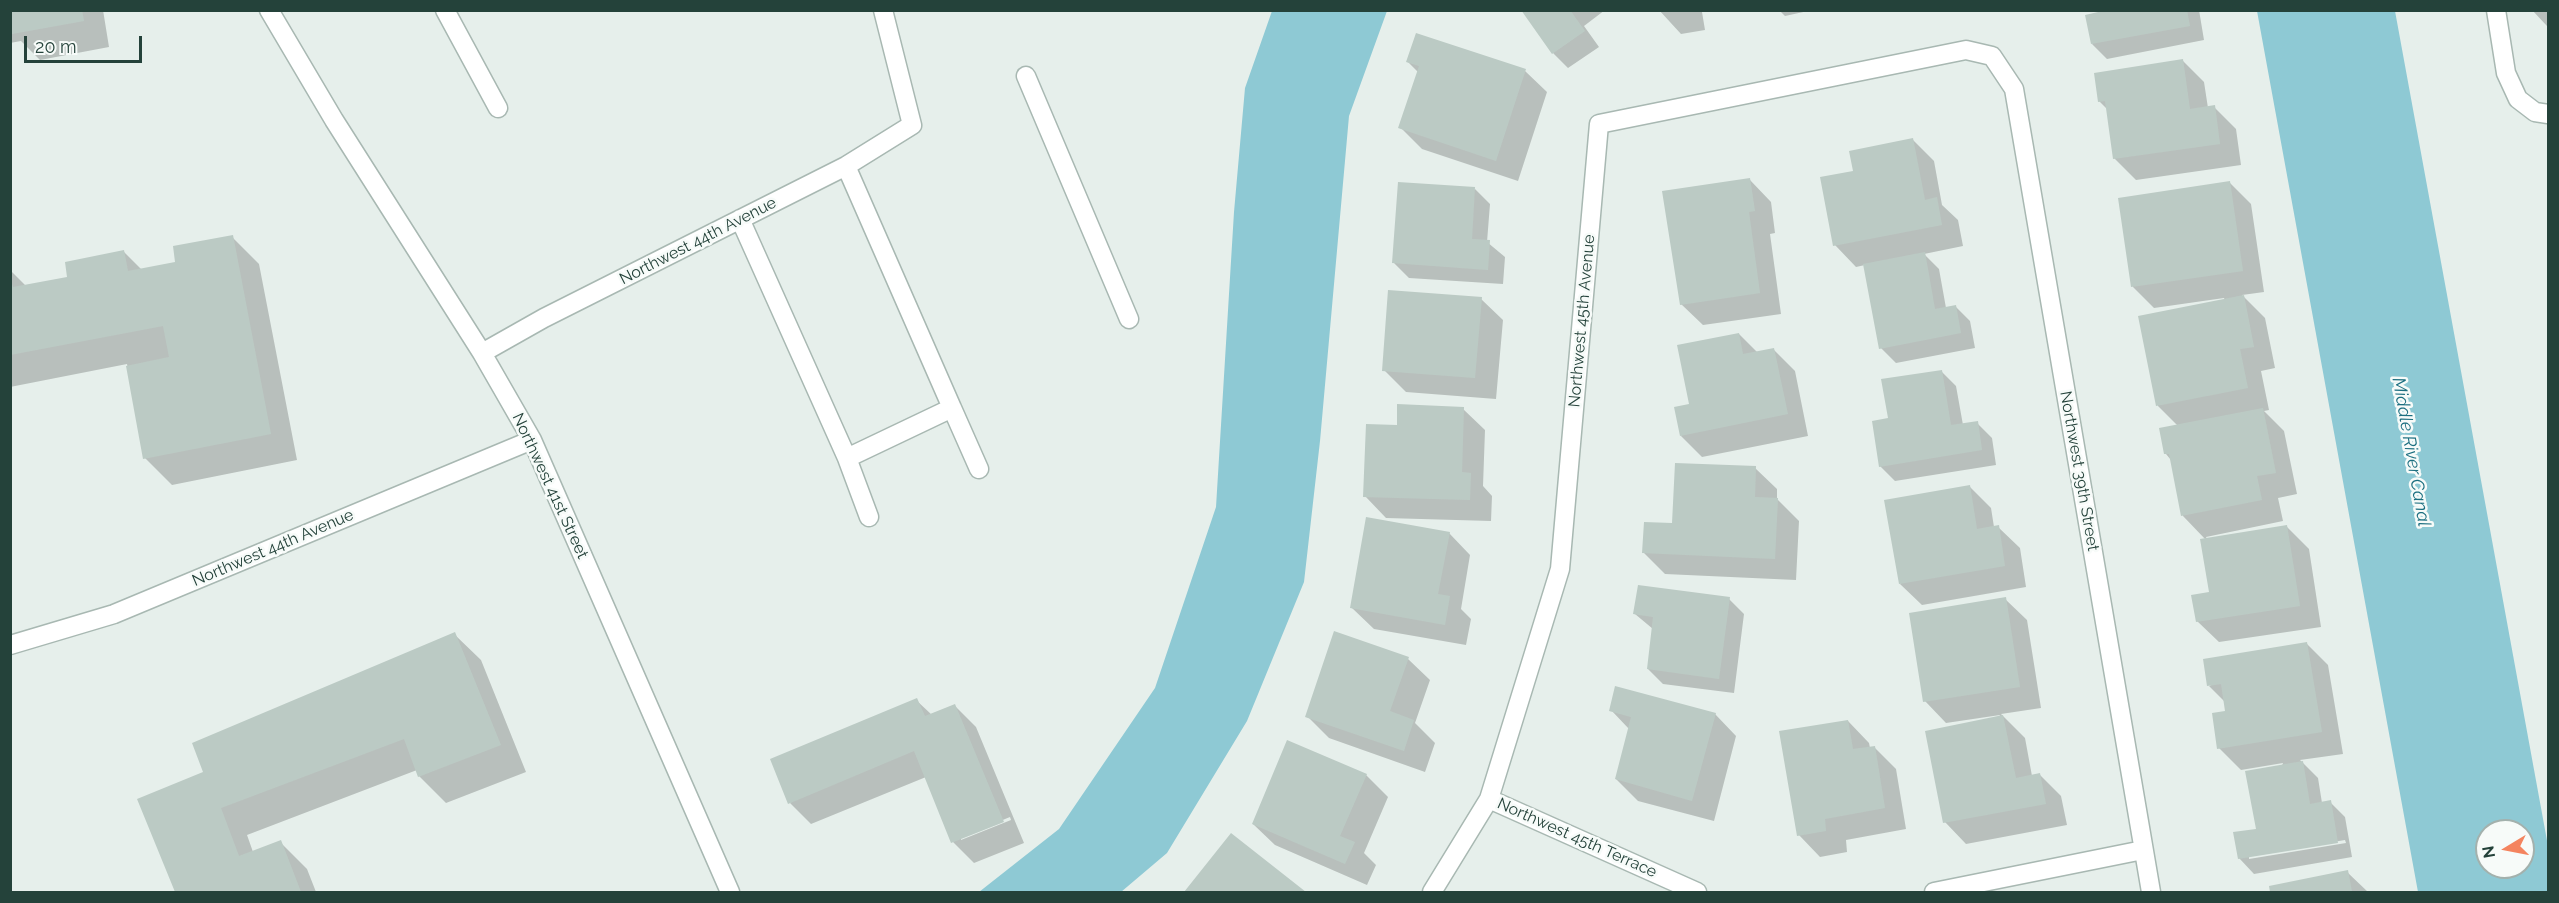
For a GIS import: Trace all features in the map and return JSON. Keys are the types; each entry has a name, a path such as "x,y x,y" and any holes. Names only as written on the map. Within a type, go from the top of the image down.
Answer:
{"street":[{"name":"Northwest 41st Street","path":"269,10 341,130 482,353 532,440 730,892"},
{"path":"445,10 498,108"},
{"name":"Northwest 44th Avenue","path":"482,353 544,318 846,166 912,125 883,10"},
{"path":"2496,10 2506,73 2514,91 2518,99 2535,112 2548,114"},
{"name":"Northwest 45th Avenue","path":"1432,892 1489,798 1560,569 1599,124 1966,50 1992,56"},
{"name":"Northwest 39th Street","path":"1992,56 2014,88 2151,892"},
{"path":"1026,76 1129,319"},
{"path":"846,166 979,469"},
{"path":"740,219 847,458 869,517"},
{"path":"847,458 952,408"},
{"name":"Northwest 44th Avenue","path":"10,645 114,614 532,440"},
{"name":"Northwest 45th Terrace","path":"1489,798 1697,892"},
{"path":"1934,892 2143,850"}],"water":[{"path":"1272,11 1387,11 1349,116 1320,441 1304,582 1247,721 1167,853 1121,892 979,892 1059,829 1155,688 1216,507 1234,212 1245,88"},
{"name":"Middle River Canal","path":"2257,11 2395,11 2548,846 2548,892 2418,892"}],"building":[{"path":"10,10 82,10 84,21 12,34"},
{"path":"1521,10 1570,10 1585,31 1552,54"},
{"path":"2107,10 2187,10 2190,26 2091,44 2085,15"},
{"path":"1416,33 1526,69 1496,161 1398,128 1419,66 1406,62"},
{"path":"2183,59 2190,109 2215,105 2220,144 2113,159 2105,101 2098,102 2094,73"},
{"path":"1913,138 1925,200 1937,197 1942,225 1833,246 1820,177 1853,171 1849,151"},
{"path":"1750,178 1755,211 1749,212 1760,293 1680,305 1662,191"},
{"path":"2230,181 2243,271 2131,287 2118,198"},
{"path":"1398,182 1475,187 1472,239 1490,240 1488,270 1392,263"},
{"path":"233,235 271,434 143,459 126,366 169,357 163,326 10,355 10,279 13,287 67,277 65,262 124,250 128,271 175,262 173,246"},
{"path":"1925,252 1935,309 1956,305 1961,333 1879,349 1863,264"},
{"path":"1388,290 1482,297 1475,378 1382,371"},
{"path":"2244,295 2254,347 2240,349 2248,388 2156,406 2138,316"},
{"path":"1739,333 1743,354 1774,348 1788,414 1680,436 1674,407 1689,404 1677,345"},
{"path":"1942,370 1951,425 1978,421 1982,450 1879,467 1872,421 1888,418 1881,379"},
{"path":"1397,404 1464,407 1462,472 1471,473 1470,500 1363,497 1366,424 1397,425"},
{"path":"2263,408 2276,473 2257,476 2262,500 2181,516 2169,454 2164,454 2159,428"},
{"path":"1675,463 1756,466 1755,497 1778,498 1775,559 1642,553 1644,522 1672,523"},
{"path":"1970,485 1977,529 1999,525 2005,566 1899,584 1884,500"},
{"path":"1366,517 1450,532 1438,594 1450,596 1445,625 1350,608"},
{"path":"2287,525 2300,606 2196,622 2191,595 2209,592 2200,539"},
{"path":"1638,585 1730,597 1719,679 1647,669 1653,617 1633,614"},
{"path":"2006,597 2020,687 1923,702 1909,613"},
{"path":"1334,631 1409,657 1390,711 1414,720 1404,751 1305,717"},
{"path":"455,632 501,745 418,777 404,739 221,808 239,856 281,840 301,892 175,892 137,799 203,772 192,743"},
{"path":"2307,642 2322,732 2217,749 2212,713 2225,711 2221,684 2207,686 2203,659"},
{"path":"1615,686 1716,713 1692,801 1615,779 1631,717 1609,711"},
{"path":"917,698 925,716 955,704 1004,822 951,843 914,751 788,804 770,759"},
{"path":"2003,715 2016,778 2040,773 2046,804 1943,823 1925,731"},
{"path":"1848,720 1853,749 1875,746 1885,808 1825,819 1826,831 1797,836 1779,731"},
{"path":"1287,740 1367,774 1340,836 1355,842 1345,864 1252,824"},
{"path":"2303,761 2310,804 2331,800 2338,843 2238,859 2233,832 2256,829 2245,771"},
{"path":"1231,833 1306,892 1184,892"},
{"path":"2348,870 2352,892 2270,892 2269,886"}]}
